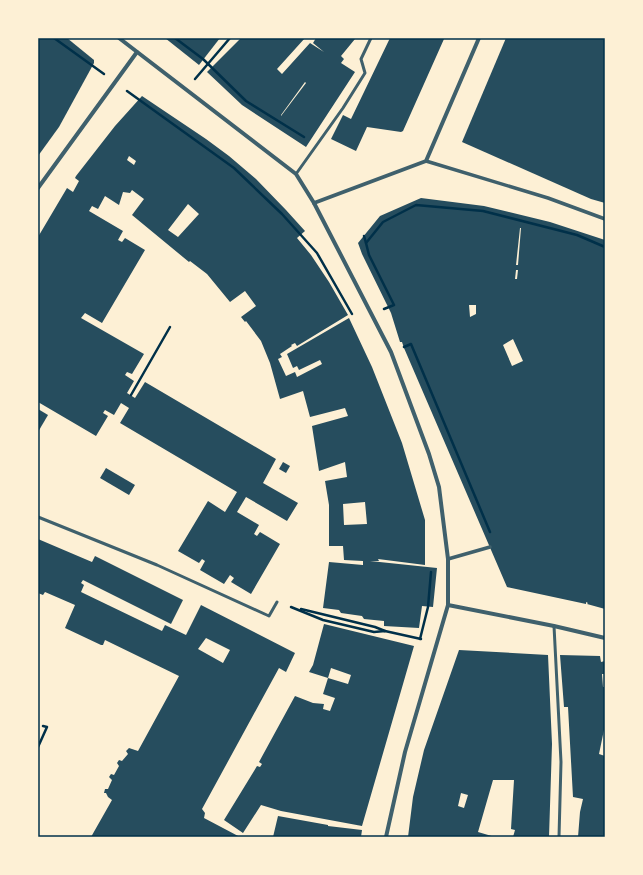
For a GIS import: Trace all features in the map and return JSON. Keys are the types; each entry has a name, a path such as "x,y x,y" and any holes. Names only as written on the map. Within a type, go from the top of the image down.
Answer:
{"street":[{"path":"119,38 296,174 314,203 391,352 429,454 439,487 448,559 448,605 405,752 386,837"},
{"path":"426,161 478,38"},
{"path":"38,188 137,52"},
{"path":"314,203 426,161 548,198 605,220"},
{"path":"448,559 490,547"},
{"path":"448,605 554,626 605,638"}],"lane":[{"path":"296,174 365,73 361,59 371,38"},
{"path":"38,517 157,565 268,616 277,602"},
{"path":"554,626 561,762 559,837"}],"path":[{"path":"54,38 93,65"},
{"path":"175,38 208,64 246,101 310,141"},
{"path":"205,68 230,38"},
{"path":"139,100 234,168 282,214 316,252 354,317"},
{"path":"366,243 383,222 416,205 483,211 577,235 605,247"},
{"path":"364,236 369,255 394,305 388,308"},
{"path":"131,395 170,327"},
{"path":"404,348 411,344 493,538"},
{"path":"420,639 428,607 432,568"},
{"path":"277,602 331,622 374,632 385,631"},
{"path":"294,608 341,618 385,631 437,643"},
{"path":"38,747 47,727 43,726"}],"building":[{"path":"38,38 67,38 94,60 94,63 59,127 38,156"},
{"path":"165,38 220,38 199,65"},
{"path":"241,38 305,38 277,69 282,74 310,43 324,52 313,43 316,38 355,39 341,56 344,59 341,63 355,72 306,147 242,105 207,72","holes":["305,82 306,83 281,116"]},
{"path":"390,38 444,39 403,131 401,132 367,127 356,151 331,139 343,115 351,119"},
{"path":"506,38 605,38 605,203 591,199 462,142"},
{"path":"142,96 229,156 256,179 305,231 297,238 311,255 329,282 348,315 297,346 295,343 291,345 292,346 280,354 282,357 278,359 286,376 295,372 297,377 322,364 320,360 299,370 297,366 293,368 287,354 349,318 372,367 402,443 425,520 425,565 378,559 379,561 370,561 437,568 433,607 422,606 419,628 384,626 384,621 364,619 362,616 341,613 339,610 323,608 329,562 363,565 363,561 344,560 343,546 329,546 329,505 325,481 347,477 345,462 319,471 312,426 348,416 345,408 310,417 303,391 280,399 270,363 261,341 246,321 245,322 241,317 256,306 245,291 230,302 207,274 190,261 189,262 132,215 144,199 132,190 130,193 123,192 119,205 105,196 98,209 92,206 89,211 123,231 118,240 122,242 125,238 145,250 102,323 85,313 81,318 144,354 132,374 127,372 125,375 134,381 127,393 135,398 145,382 276,459 263,483 298,503 287,521 246,497 237,512 259,525 254,534 257,536 260,532 280,544 251,594 231,582 234,578 230,575 224,584 200,570 205,561 202,559 199,563 178,551 208,501 225,512 237,492 120,423 129,408 121,403 114,415 105,410 103,413 108,416 96,436 38,402 38,237 67,188 73,192 79,181 75,178 76,176 115,126","holes":["129,156 136,161 134,165 127,160","188,204 199,214 178,237 168,230","365,502 367,524 344,525 343,504"]},
{"path":"421,198 484,206 550,222 605,240 605,609 587,604 588,603 586,602 586,604 507,587 402,342 400,342 391,313 358,243 380,216","holes":["520,228 521,228 518,265 516,265","516,270 518,270 517,279 515,279","469,305 476,305 476,314 470,317","513,339 523,361 512,366 503,345"]},
{"path":"38,409 48,415 38,432"},
{"path":"283,462 290,466 286,473 279,469"},
{"path":"106,468 135,485 129,495 100,478"},
{"path":"38,539 92,562 95,556 183,600 171,624 83,580 81,583 84,585 81,592 162,631 165,625 186,635 201,605 295,653 286,672 279,668 202,809 205,813 204,818 240,837 91,837 112,800 106,793 104,793 105,789 108,789 112,780 109,777 111,774 114,775 119,766 117,763 119,760 122,761 128,754 126,751 129,748 138,751 179,676 105,640 103,645 101,645 65,628 75,605 45,592 43,595 38,593","holes":["206,638 230,650 223,663 198,649"]},
{"path":"324,624 414,646 362,826 281,811 261,805 243,833 224,820 257,766 260,767 262,764 259,762 295,696 313,703 324,704 323,709 330,711 335,698 323,694 328,678 309,672 313,665","holes":["331,668 351,675 348,684 328,678"]},
{"path":"459,650 548,655 552,744 549,837 513,837 515,830 511,829 514,780 493,780 478,832 495,837 408,837 413,797 424,750","holes":["461,793 468,795 464,808 458,806"]},
{"path":"560,655 600,656 601,662 605,661 605,674 602,674 603,687 605,687 605,725 599,754 605,756 605,837 578,837 580,812 583,799 573,797 568,707 564,707"},
{"path":"278,816 328,826 362,830 361,837 273,837"}]}
